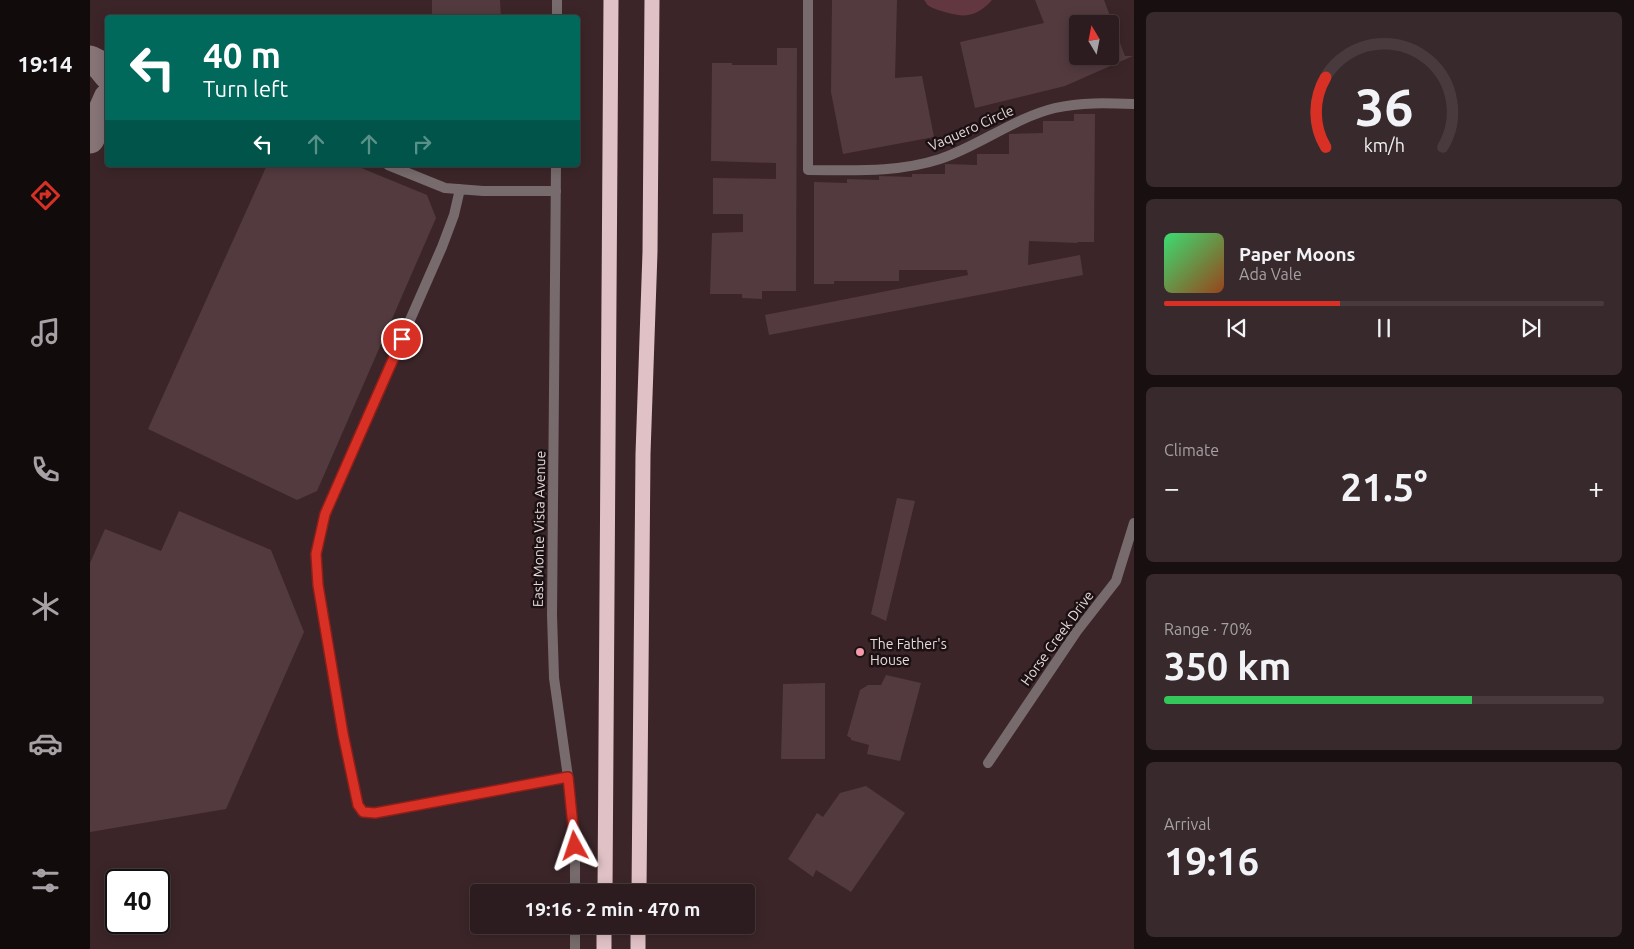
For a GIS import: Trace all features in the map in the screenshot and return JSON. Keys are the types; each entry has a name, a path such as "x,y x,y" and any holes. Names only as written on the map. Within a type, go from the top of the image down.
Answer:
{"highway":[{"path":"605,884 611,0"},
{"path":"639,884 642,454 650,252 652,0"},
{"path":"604,934 604,949"},
{"path":"638,934 638,949"}],"street":[{"path":"557,0 557,15"},
{"name":"Vaquero Circle","path":"808,0 808,170 873,170 907,167 939,159 1053,108 1103,102 1134,104"},
{"path":"393,167 445,188 483,192 556,191"},
{"name":"East Monte Vista Avenue","path":"556,167 552,615 554,678 568,777 575,846 575,884"},
{"path":"460,189 454,215 442,247 325,514 316,554 318,585 343,734 358,805 363,812 375,813 568,777"},
{"name":"Horse Creek Drive","path":"988,763 1077,631 1116,581 1134,523"},
{"path":"575,934 575,949"}],"shaded area":[{"path":"924,0 992,0 978,12 964,15 937,10 928,6"}],"building":[{"path":"432,0 500,0 501,15 432,15"},
{"path":"832,0 897,0 895,78 922,76 934,137 843,154 831,92"},
{"path":"1035,0 1104,0 1110,15 1069,15 1069,65 1113,65 1065,86 975,108 960,42 1044,23"},
{"path":"1119,40 1125,56 1133,56 1119,62"},
{"path":"777,48 797,48 796,291 762,291 762,299 742,298 742,294 710,294 712,233 743,232 743,214 713,214 713,178 776,179 776,163 711,161 712,63 777,65"},
{"path":"1074,114 1095,114 1094,242 1029,241 1028,265 1080,255 1083,275 769,335 765,315 968,275 967,270 899,270 899,281 834,281 834,284 814,284 814,182 847,183 847,179 879,180 879,176 912,177 912,174 945,174 945,164 977,165 977,154 1009,154 1009,134 1043,133 1043,121 1074,121"},
{"path":"266,167 359,167 427,195 436,218 317,491 297,500 148,429"},
{"path":"897,498 915,501 886,621 871,614"},
{"path":"179,511 271,550 304,632 226,809 90,832 90,563 105,529 161,551"},
{"path":"886,675 921,683 900,761 867,754 869,745 851,740 847,736 860,690 868,685 881,685"},
{"path":"825,683 825,759 781,759 783,684"},
{"path":"866,786 905,813 851,892 816,870 813,877 788,859 817,813 823,817 840,793"}],"taxiway":[{"path":"90,60 100,65 105,71"},
{"path":"90,139 105,105"}],"place":[{"name":"The Father's House","path":"860,652"}],"route":[{"path":"402,339 325,514 316,554 318,585 343,734 358,805 363,812 375,813 568,777 575,846"}]}
